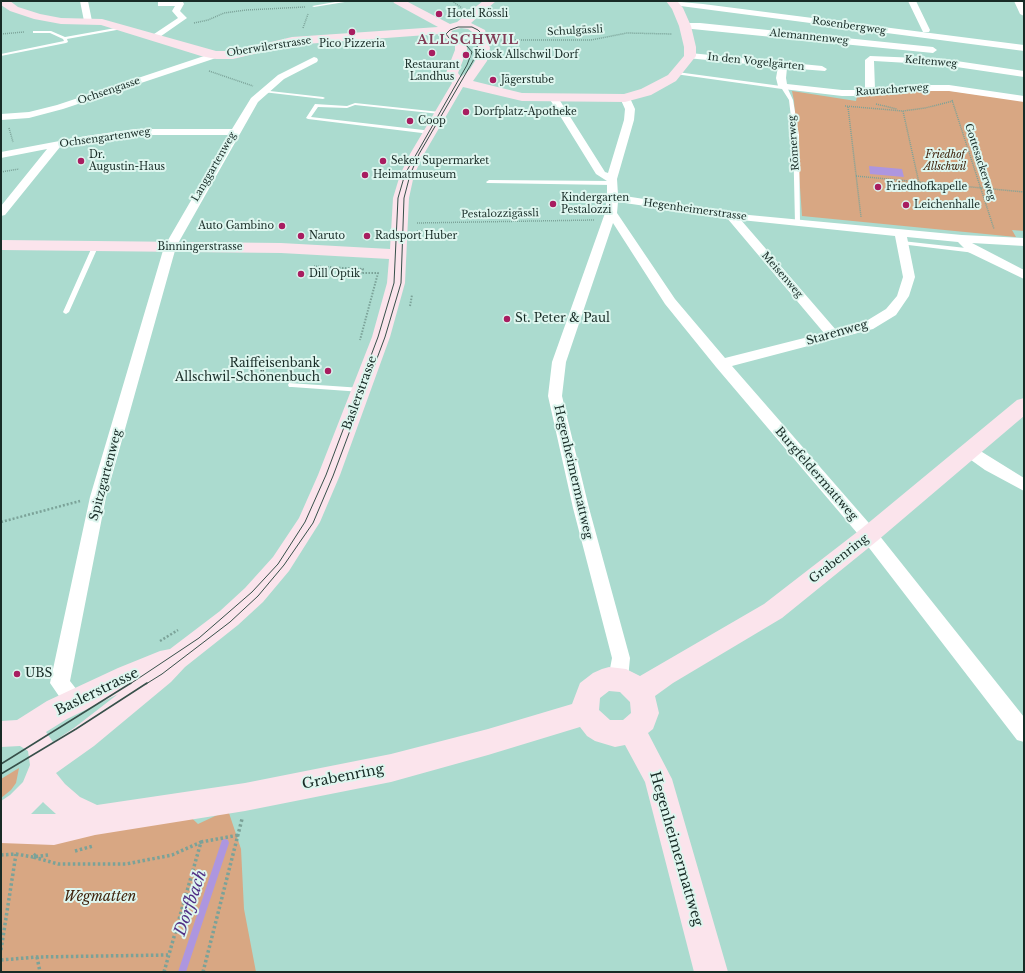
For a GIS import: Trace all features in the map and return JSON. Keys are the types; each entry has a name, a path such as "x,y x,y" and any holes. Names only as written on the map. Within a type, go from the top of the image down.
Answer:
{"street":[{"name":"Oberwilerstrasse","path":"3,1 14,9 38,17 61,21 102,22 216,55 233,55 303,40 448,32 461,25"},
{"path":"84,1 88,21"},
{"path":"398,1 448,32 461,44 461,50 452,73 454,78 459,82 509,95 554,98 625,98 637,96 658,87 677,73 690,56 690,47 686,30 677,8 672,2"},
{"path":"461,25 491,1"},
{"path":"736,10 739,1"},
{"path":"912,1 926,30"},
{"name":"Rosenbergweg","path":"672,2 704,3 736,10 1024,48"},
{"path":"154,38 182,18 176,12 180,4 161,4"},
{"path":"459,82 468,79 475,71 481,61 484,48 481,32 477,28 461,25"},
{"name":"Alemannenweg","path":"686,30 700,26 932,49 936,60"},
{"name":"Ochsengasse","path":"1,117 29,116 216,55"},
{"name":"In den Vogelgärten","path":"690,56 822,69"},
{"name":"Keltenweg","path":"870,92 869,60 873,58 943,62 1024,74"},
{"name":"Langgartenweg","path":"170,246 234,132 254,100 281,77 314,60"},
{"name":"Römerweg","path":"783,66 781,78 784,87"},
{"name":"Baslerstrasse","path":"43,771 162,674 176,659 229,618 254,595 281,564 309,522 330,475 381,337 396,283 401,198 407,174 440,113 459,82"},
{"name":"Rauracherweg","path":"784,87 842,93 909,88 949,88 1024,99"},
{"path":"554,98 601,174 612,187"},
{"path":"612,187 629,120 630,109 625,98"},
{"name":"Ochsengartenweg","path":"1,154 135,132 234,132"},
{"path":"1,213 56,145"},
{"name":"Hegenheimerstrasse","path":"612,187 731,216 863,229 901,238 1024,242"},
{"name":"Hegenheimermattweg","path":"612,187 609,216 559,362 555,396 581,508 629,686"},
{"name":"Burgfeldermattweg","path":"609,216 622,226 670,301 721,364 869,535 1024,733"},
{"name":"Meisenweg","path":"731,216 833,335"},
{"name":"Starenweg","path":"721,364 868,326 891,312 904,296 909,277 901,238"},
{"path":"962,239 965,244 975,251 1024,275"},
{"name":"Binningerstrasse","path":"1,245 281,248 398,254"},
{"name":"Spitzgartenweg","path":"77,701 70,696 60,683 98,497 170,246"},
{"name":"Grabenring","path":"629,686 664,675 773,611 869,535 1024,405"},
{"path":"969,451 1024,485"},
{"name":"Baslerstrasse","path":"11,733 160,662 176,659"},
{"path":"602,681 629,686 643,698 645,713 643,720 632,730 624,733 615,734 605,732 597,727 586,713 585,705 589,691 602,681"},
{"name":"Grabenring","path":"1,828 54,830 96,820 245,797 391,768 488,742 586,713"},
{"name":"Hegenheimermattweg","path":"632,730 658,779 711,972"},
{"path":"1,818 20,806 33,792 43,771 44,756 40,745 30,736 11,733"},
{"path":"43,771 54,794 70,806 96,820"}],"lane":[{"path":"314,6 348,1"},
{"name":"Oberwilerstrasse","path":"34,32 51,32 65,38 121,28"},
{"path":"448,32 482,36"},
{"name":"Oberwilerstrasse","path":"1,55 66,42 65,38"},
{"path":"677,73 784,87"},
{"name":"Römerweg","path":"784,87 791,100 796,134 798,223"},
{"path":"264,90 323,98 308,118 430,132"},
{"path":"318,105 347,107 354,104 440,113"},
{"path":"489,182 612,187"},
{"path":"901,238 975,251"},
{"path":"66,312 95,247"},
{"path":"292,385 362,390"}],"path":[{"path":"167,29 208,20 224,13 246,10 314,6"},
{"path":"303,40 302,28 314,6"},
{"name":"Schulgässli","path":"494,40 591,40 627,34 686,30"},
{"path":"1,34 28,32"},
{"path":"233,55 235,58 208,72 264,90"},
{"name":"Gottesackerweg","path":"949,88 997,241"},
{"path":"840,106 903,111 960,102"},
{"path":"874,104 903,111"},
{"path":"848,107 863,229"},
{"path":"903,111 919,183"},
{"path":"8,125 13,144"},
{"path":"856,176 1024,192"},
{"name":"Pestalozzigässli","path":"416,223 609,216"},
{"path":"416,231 429,231"},
{"path":"311,265 363,269 361,273 378,273 359,341"},
{"path":"1,522 98,497"},
{"path":"154,645 180,628"},
{"path":"203,972 239,835 242,816"},
{"path":"33,857 54,830"},
{"path":"1,855 16,854 58,864 126,864 172,855 201,842 239,835"},
{"path":"164,972 201,842"},
{"path":"1,950 16,854"},
{"path":"1,960 38,957 168,955"},
{"path":"38,957 40,972"}],"green space":[{"name":"Friedhof Allschwil","path":"944,90 1024,101 1024,231 1012,230 1016,237 802,216 792,91 856,101 857,96 861,95 900,91"},
{"path":"19,768 16,783 11,790 1,798 1,779"},
{"name":"Wegmatten","path":"180,807 198,824 228,810 241,849 244,909 256,972 1,972 1,828"}],"shaded area":[{"path":"869,166 902,169 904,177 870,174"}],"waterway":[{"name":"Dorfbach","path":"182,972 225,843"}],"tram line":[{"path":"130,684 199,638 252,592 278,564 305,522 326,475 378,337 394,283 398,198 405,174 467,65 472,52 467,46 449,38 446,34 450,30 458,27 472,27 478,30 481,33 473,61 419,154 410,175 404,198 401,283 385,337 333,476 313,523 284,565 258,596 230,622 162,674 146,684"},
{"path":"1,764 131,683"},
{"path":"1,774 76,729 147,683"}],"place":[{"name":"Hotel Rössli","path":"439,14"},
{"name":"Pico Pizzeria","path":"352,32"},
{"name":"Restaurant Landhus","path":"432,53"},
{"name":"Kiosk Allschwil Dorf","path":"466,55"},
{"name":"Jägerstube","path":"493,80"},
{"name":"Dorfplatz-Apotheke","path":"466,112"},
{"name":"Coop","path":"410,121"},
{"name":"Dr. Augustin-Haus","path":"81,161"},
{"name":"Seker Supermarket","path":"383,161"},
{"name":"Heimatmuseum","path":"365,175"},
{"name":"Friedhofkapelle","path":"878,187"},
{"name":"Kindergarten Pestalozzi","path":"553,204"},
{"name":"Leichenhalle","path":"906,205"},
{"name":"Auto Gambino","path":"282,226"},
{"name":"Naruto","path":"301,236"},
{"name":"Radsport Huber","path":"367,236"},
{"name":"Dill Optik","path":"301,274"},
{"name":"St. Peter & Paul","path":"507,319"},
{"name":"Raiffeisenbank Allschwil-Schönenbuch","path":"328,371"},
{"name":"UBS","path":"17,674"}],"district":[{"name":"ALLSCHWIL","path":"468,40"}]}
